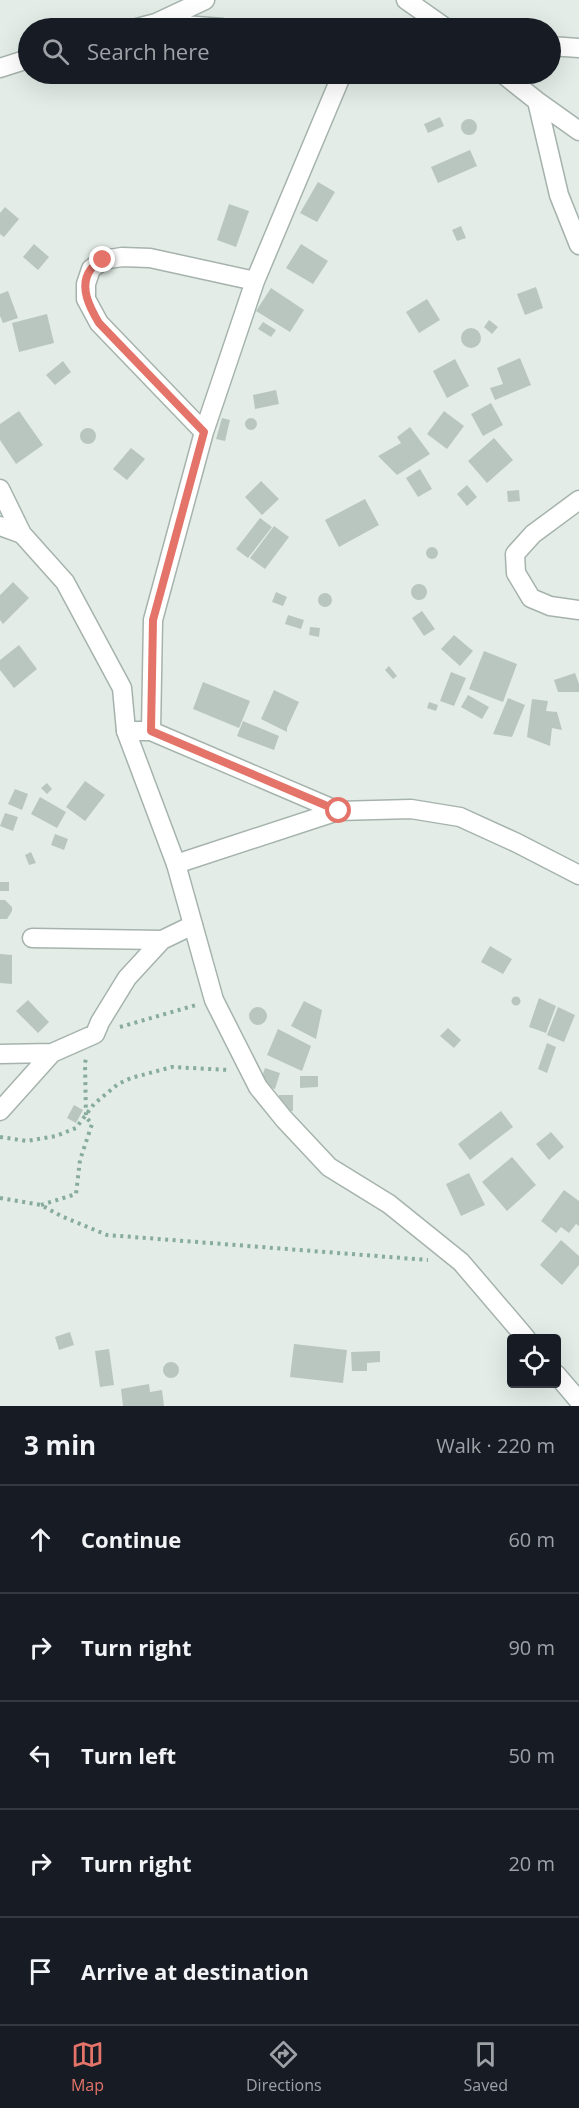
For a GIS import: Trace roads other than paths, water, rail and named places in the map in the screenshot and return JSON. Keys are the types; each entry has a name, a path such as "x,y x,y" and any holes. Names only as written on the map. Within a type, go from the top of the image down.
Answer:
{"street":[{"path":"167,18 205,0"},
{"path":"406,0 432,18"},
{"path":"561,47 579,48"},
{"path":"0,68 18,62"},
{"path":"151,731 153,620 204,432 255,281 338,84"},
{"path":"516,84 579,131"},
{"path":"537,101 559,195 579,245"},
{"path":"204,432 99,323 86,299 86,284 90,269 103,260 122,257 150,258 255,281"},
{"path":"0,489 22,534 65,582 122,688 126,731 176,864 214,1000 258,1087 329,1167 389,1204 461,1262 523,1334"},
{"path":"579,500 533,534 515,554 516,573 531,598 550,606 579,610"},
{"path":"0,526 22,534"},
{"path":"126,731 151,731 339,811"},
{"path":"176,864 339,811 411,809 460,817 579,875"},
{"path":"0,1054 52,1053 95,1034 127,978 162,940 194,925"},
{"path":"32,938 162,940"},
{"path":"0,1111 52,1053"},
{"path":"561,1380 579,1401"}]}
